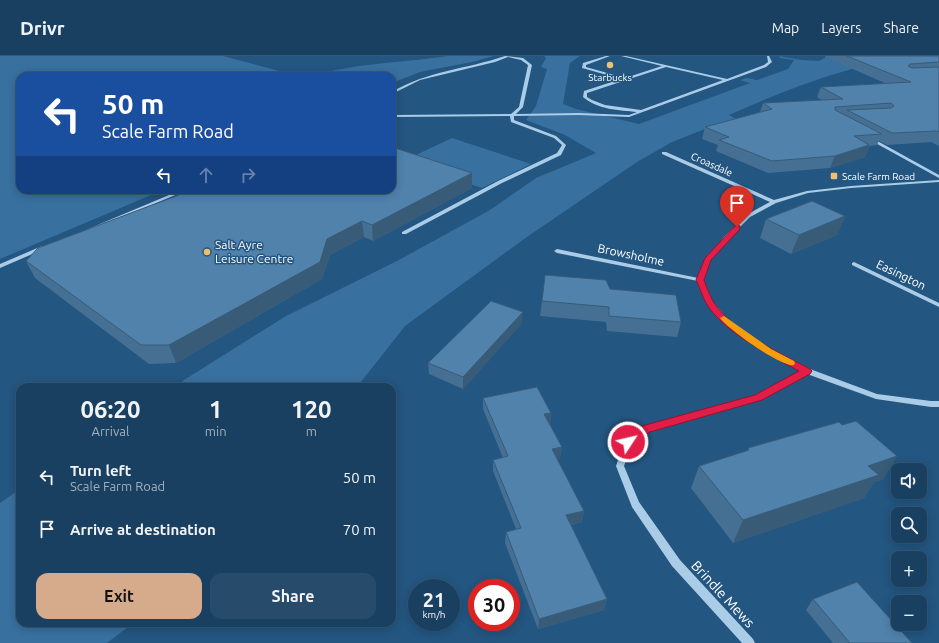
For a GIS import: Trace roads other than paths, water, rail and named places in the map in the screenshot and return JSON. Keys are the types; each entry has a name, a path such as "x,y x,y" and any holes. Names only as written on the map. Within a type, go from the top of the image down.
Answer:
{"street":[{"path":"396,91 417,80 488,63 508,56 522,59 530,65 521,107 512,115 512,121 555,137 564,145 559,154 500,182 404,233"},
{"path":"609,56 590,61 584,64 584,68 624,79"},
{"path":"622,56 728,80"},
{"path":"396,116 578,114 629,116 768,64 770,59 768,56"},
{"path":"642,111 605,106 589,101 585,97 585,92 666,66"},
{"path":"869,138 939,177"},
{"name":"Croasdale","path":"664,153 774,202"},
{"path":"939,181 851,187 807,192 774,202 748,216 726,238 708,260 700,280 710,303 730,326 768,351 807,371 876,396 939,404"},
{"path":"84,231 175,194"},
{"path":"2,266 48,246"},
{"name":"Browsholme","path":"557,251 700,280"},
{"name":"Easington","path":"854,264 939,305"},
{"name":"Brindle Mews","path":"749,643 676,563 635,504 620,466 628,442 646,429 758,397 807,371"}],"place":[{"name":"Starbucks","path":"610,65"},
{"name":"Scale Farm Road","path":"834,176"},
{"name":"Salt Ayre Leisure Centre","path":"207,252"}]}
